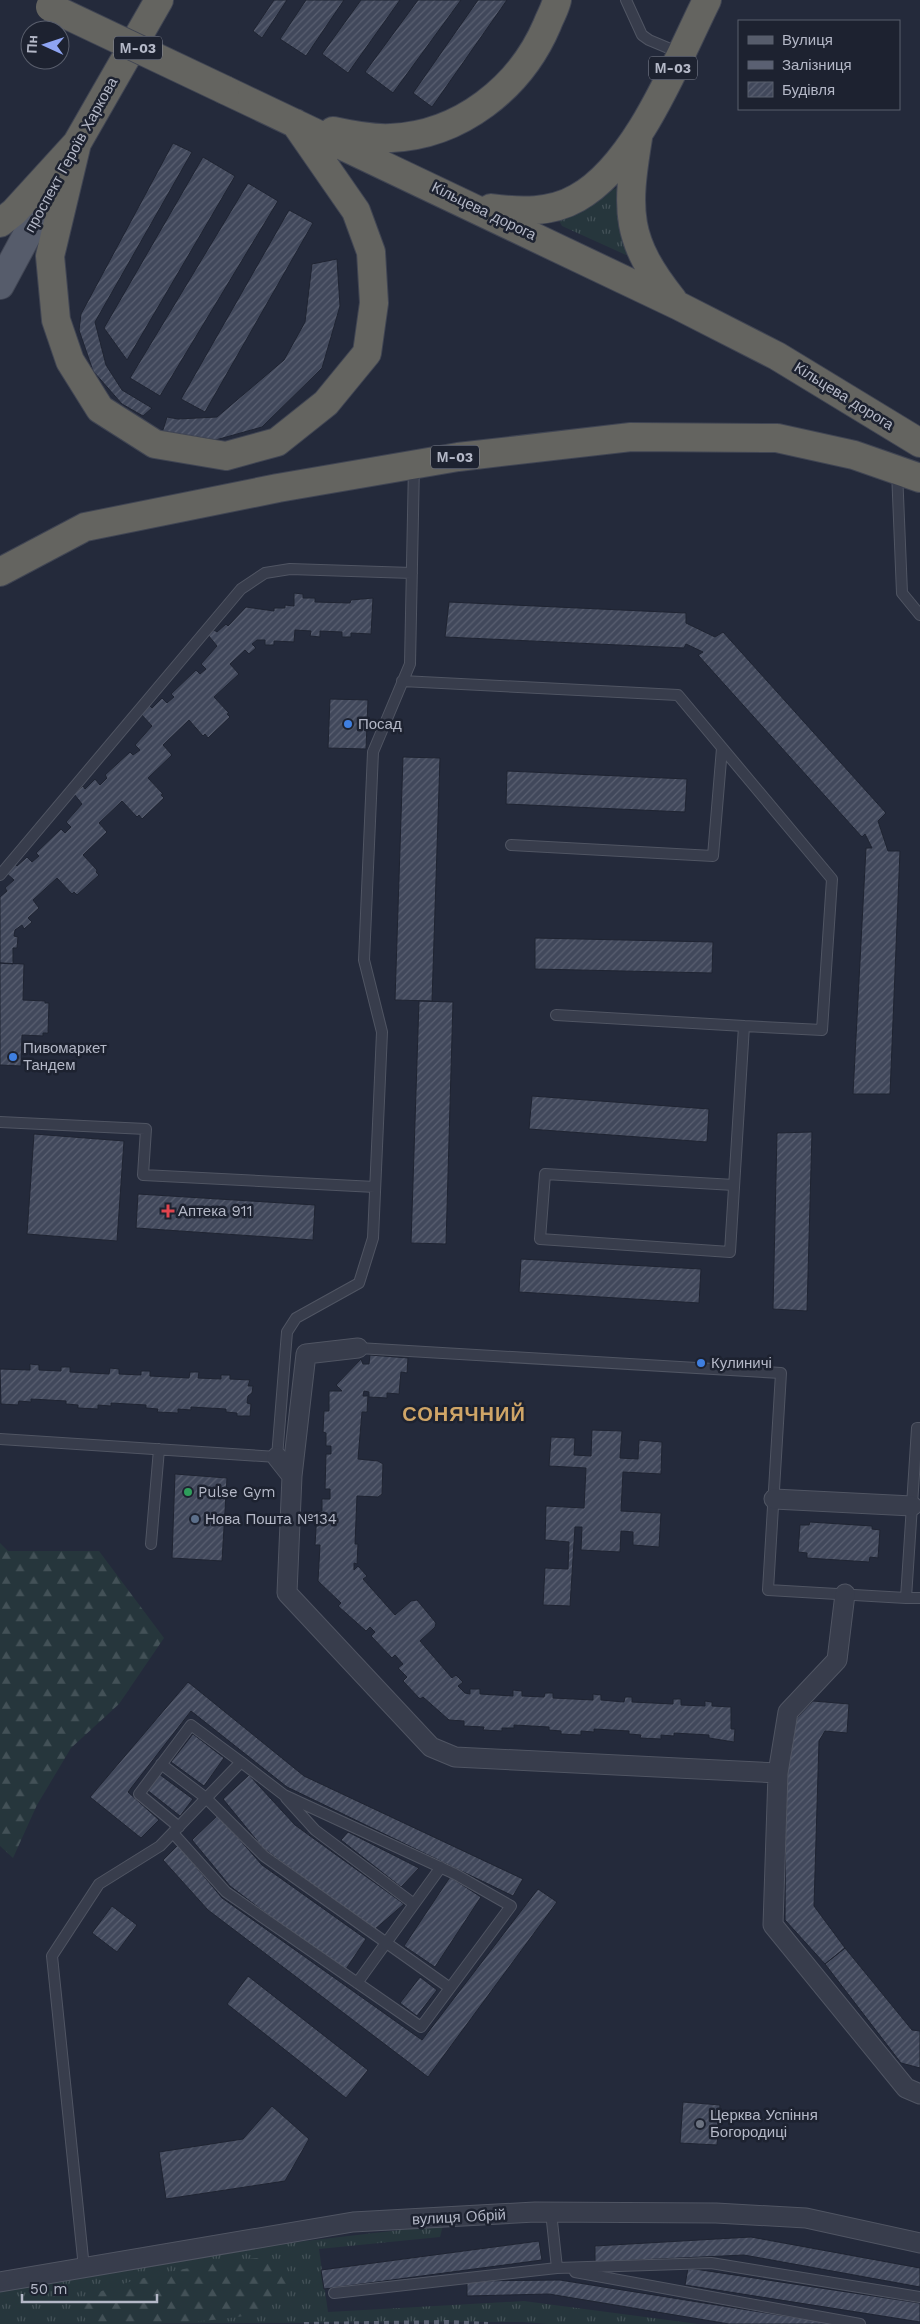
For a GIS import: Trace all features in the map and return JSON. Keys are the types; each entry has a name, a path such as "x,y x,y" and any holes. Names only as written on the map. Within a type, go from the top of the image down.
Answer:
{"highway":[{"name":"проспект Героїв Харкова","path":"77,143 159,0"},
{"name":"М-03","path":"295,122 342,133 390,138 444,128 478,110 510,83 538,46 557,0"},
{"name":"М-03","path":"469,204 507,210 533,211 576,199 603,179 639,136 707,0"},
{"name":"Кільцева дорога","path":"43,3 469,204 677,305 784,360 920,443"},
{"name":"М-03","path":"77,143 50,256 56,320 70,360 100,409 155,444 226,456 277,442 326,403 367,354 374,303 371,252 356,211 295,122"},
{"name":"М-03","path":"639,136 630,191 631,217 644,258 653,274 677,305"},
{"name":"М-03","path":"0,223 14,212 77,143"},
{"name":"М-03","path":"0,572 85,527 278,488 414,464 458,457 631,437 777,438 854,455 909,474"}],"main road":[{"name":"проспект Героїв Харкова","path":"0,285 77,143"}],"street":[{"path":"358,1348 306,1354 292,1476 288,1593 432,1747 455,1757 778,1773"},
{"path":"278,1457 292,1476"},
{"path":"774,1499 912,1506"},
{"path":"845,1594 837,1660 788,1712 778,1773 774,1925 906,2088 920,2094"},
{"name":"вулиця Обрій","path":"0,2282 352,2222 551,2212 716,2214 806,2218 920,2243"}],"lane":[{"path":"626,0 642,35 649,40 680,53"},
{"path":"0,1439 278,1457 287,1332 296,1318 359,1283 373,1238 382,1032 364,960 373,752 410,664 414,464"},
{"path":"909,474 902,593 920,615"},
{"path":"0,876 241,589 265,573 290,569 412,573"},
{"path":"402,681 678,695 832,879 822,1030 556,1015"},
{"path":"511,845 713,856 722,748"},
{"path":"734,1186 545,1174 540,1239 730,1252 744,1026"},
{"path":"0,1122 146,1130 143,1175 375,1187"},
{"path":"358,1348 781,1373 768,1590 920,1598"},
{"path":"906,1598 917,1428 920,1428"},
{"path":"151,1544 159,1449"},
{"path":"284,1795 441,1867 511,1906 421,2027 226,1892 176,1830 139,1794 191,1725 284,1795 315,1830 414,1904"},
{"path":"84,2268 52,1956 99,1884 160,1846 241,1762"},
{"path":"160,1764 206,1798 264,1856 450,1988"},
{"path":"357,1983 385,1941 441,1867"},
{"path":"551,2212 557,2268"},
{"path":"334,2293 557,2268 711,2263 920,2297"},
{"path":"557,2268 860,2324"}],"green space":[{"path":"618,187 622,216 633,253 626,255 562,226 557,217 584,206"},
{"path":"0,1543 8,1551 99,1551 164,1638 119,1704 71,1748 37,1805 13,1858 0,1846"},
{"path":"443,2225 440,2237 319,2249 328,2312 524,2301 698,2324 548,2324 522,2322 0,2324 0,2287 228,2250"},
{"path":"265,2257 289,2272 285,2288 272,2297 266,2312 201,2321 91,2324 85,2318 79,2300 147,2277 218,2263"}],"building":[{"path":"274,0 287,0 262,38 253,31"},
{"path":"306,0 344,0 306,56 280,39"},
{"path":"361,0 400,0 348,73 322,54"},
{"path":"418,0 461,0 393,93 365,72"},
{"path":"478,0 507,0 432,107 413,93"},
{"path":"173,143 192,152 95,322 106,365 122,390 152,408 143,416 122,404 93,371 79,330 81,314"},
{"path":"203,157 235,176 127,360 104,328"},
{"path":"248,183 278,201 160,396 130,378"},
{"path":"289,210 313,223 205,412 181,399"},
{"path":"337,259 340,306 322,368 262,427 212,441 162,433 167,417 178,419 217,417 284,360 305,322 312,264"},
{"path":"294,593 303,594 303,598 315,598 315,602 350,603 351,600 373,598 371,634 351,633 351,637 342,637 342,632 320,631 320,637 310,636 311,631 295,630 294,642 274,641 274,645 265,645 265,640 257,640 252,644 256,648 249,654 245,650 230,664 239,674 214,697 229,713 227,714 230,717 208,738 205,734 203,736 189,720 163,745 172,755 148,778 163,794 161,795 164,798 142,819 139,815 137,817 122,801 99,823 107,832 83,855 97,870 96,872 99,875 77,895 74,892 72,894 57,878 33,900 39,908 28,918 32,922 24,929 22,925 15,930 14,936 18,937 17,948 13,948 13,964 0,963 0,897 7,891 5,888 14,880 5,872 14,863 17,866 27,857 32,862 39,856 36,853 61,829 65,833 71,827 66,822 82,804 74,794 83,786 85,789 95,779 100,785 107,778 105,775 130,752 133,755 140,750 135,745 152,726 140,713 149,705 152,708 162,698 167,703 174,697 171,694 196,670 200,674 206,669 201,664 217,646 208,635 214,630 217,632 226,624 228,626 246,607 274,611 274,608 285,608 285,605 294,606"},
{"path":"449,602 686,613 686,623 715,637 723,632 886,813 878,821 888,851 900,851 890,1094 853,1094 866,848 872,848 865,834 862,837 698,655 703,652 686,644 684,648 445,637"},
{"path":"330,699 368,700 366,749 328,748"},
{"path":"403,757 440,758 432,1001 395,1000"},
{"path":"507,771 687,779 685,812 506,804"},
{"path":"535,938 713,942 712,973 535,969"},
{"path":"0,963 24,964 23,1000 45,1001 45,1003 49,1003 48,1033 43,1033 43,1036 22,1035 21,1066 0,1065"},
{"path":"419,1001 453,1002 446,1244 411,1243"},
{"path":"532,1096 709,1109 707,1142 529,1129"},
{"path":"812,1132 807,1311 773,1309 777,1133"},
{"path":"34,1134 124,1141 117,1241 27,1234"},
{"path":"138,1194 315,1205 313,1240 136,1228"},
{"path":"521,1259 701,1269 699,1303 519,1292"},
{"path":"370,1355 408,1358 407,1373 401,1372 399,1394 387,1393 387,1398 369,1397 369,1392 364,1391 363,1396 368,1396 367,1412 362,1412 358,1459 378,1461 383,1464 382,1494 378,1497 357,1496 355,1544 358,1544 357,1564 354,1563 354,1570 358,1566 367,1576 363,1579 395,1615 411,1601 417,1600 436,1623 435,1627 420,1641 452,1678 456,1675 463,1682 458,1686 465,1693 470,1694 470,1689 480,1689 480,1694 513,1696 513,1690 522,1691 522,1696 544,1697 545,1693 553,1693 553,1698 593,1700 593,1694 601,1695 601,1700 624,1702 625,1697 632,1697 632,1702 673,1704 673,1699 681,1699 681,1705 705,1706 705,1701 712,1702 712,1706 731,1707 731,1729 735,1729 734,1742 709,1738 709,1735 674,1733 674,1736 661,1735 661,1739 640,1738 641,1735 629,1734 629,1731 594,1729 594,1732 581,1731 581,1735 561,1734 561,1731 549,1730 549,1727 514,1725 514,1728 502,1728 502,1731 483,1730 484,1727 464,1726 464,1721 449,1720 423,1697 420,1699 403,1681 407,1677 398,1668 403,1664 395,1655 392,1658 371,1636 375,1632 370,1627 366,1631 338,1606 341,1603 318,1581 320,1545 315,1545 317,1512 322,1511 322,1499 330,1499 330,1489 325,1489 326,1454 331,1454 331,1446 326,1446 326,1433 323,1432 324,1411 329,1411 329,1391 342,1391 336,1385 361,1359 363,1364 369,1364"},
{"path":"30,1364 39,1365 39,1370 61,1371 61,1367 70,1367 70,1372 109,1374 110,1368 119,1369 119,1374 141,1375 141,1371 150,1371 150,1376 189,1378 190,1372 199,1372 198,1378 221,1379 221,1375 230,1375 230,1379 250,1380 248,1386 253,1386 247,1403 251,1404 250,1416 237,1416 237,1413 226,1412 226,1409 191,1407 191,1410 178,1409 178,1413 157,1412 158,1409 146,1408 146,1405 111,1403 111,1406 98,1405 98,1409 78,1408 78,1405 66,1404 66,1401 31,1399 31,1402 19,1401 18,1405 1,1404 0,1369 30,1370"},
{"path":"592,1430 622,1431 620,1458 638,1459 639,1440 662,1442 661,1474 623,1472 621,1511 661,1513 659,1547 633,1545 633,1532 621,1531 620,1552 581,1550 582,1527 575,1527 570,1606 543,1605 545,1568 568,1569 569,1542 545,1540 546,1506 584,1508 586,1468 549,1466 551,1437 575,1438 574,1455 591,1456"},
{"path":"175,1474 227,1478 222,1561 172,1558"},
{"path":"810,1522 872,1526 872,1529 880,1530 878,1558 870,1557 869,1562 807,1558 807,1553 798,1552 800,1525 809,1525"},
{"path":"188,1682 304,1776 523,1879 513,1896 287,1787 191,1711 128,1792 159,1820 141,1838 90,1797"},
{"path":"813,1701 849,1704 847,1733 825,1731 819,1741 814,1906 845,1948 825,1964 785,1920 786,1729"},
{"path":"193,1734 224,1758 204,1786 171,1762"},
{"path":"159,1774 193,1799 180,1816 147,1790"},
{"path":"249,1775 295,1825 404,1904 374,1930 263,1848 223,1799"},
{"path":"218,1815 262,1865 366,1939 344,1972 230,1886 192,1840"},
{"path":"348,1832 419,1868 401,1887 341,1840"},
{"path":"178,1845 222,1898 422,2040 538,1889 557,1902 428,2077 208,1910 163,1860"},
{"path":"450,1877 481,1897 435,1967 404,1946"},
{"path":"112,1906 137,1925 117,1952 92,1933"},
{"path":"845,1948 912,2030 920,2031 920,2068 901,2063 825,1964"},
{"path":"248,1976 368,2070 346,2098 227,2004"},
{"path":"420,1977 437,1990 417,2016 400,2003"},
{"name":"Церква Успіння Богородиці","path":"683,2102 720,2105 717,2145 680,2143"},
{"path":"272,2106 309,2139 285,2181 166,2199 159,2152 243,2139"},
{"path":"751,2237 920,2268 920,2287 744,2255 595,2262 595,2246"},
{"path":"539,2241 542,2260 324,2289 321,2270"},
{"path":"688,2268 920,2303 920,2322 685,2285"},
{"path":"560,2280 836,2324 729,2324 549,2294 467,2296 467,2281"}],"railway":[{"path":"304,2324 447,2322 488,2324"}],"place":[{"name":"Посад","path":"348,724"},
{"name":"Пивомаркет Тандем","path":"13,1057"},
{"name":"Аптека 911","path":"168,1211"},
{"name":"Кулиничі","path":"701,1363"},
{"name":"Pulse Gym","path":"188,1492"},
{"name":"Нова Пошта №134","path":"195,1519"},
{"name":"Церква Успіння Богородиці","path":"700,2124"}],"district":[{"name":"СОНЯЧНИЙ","path":"464,1414"}]}
